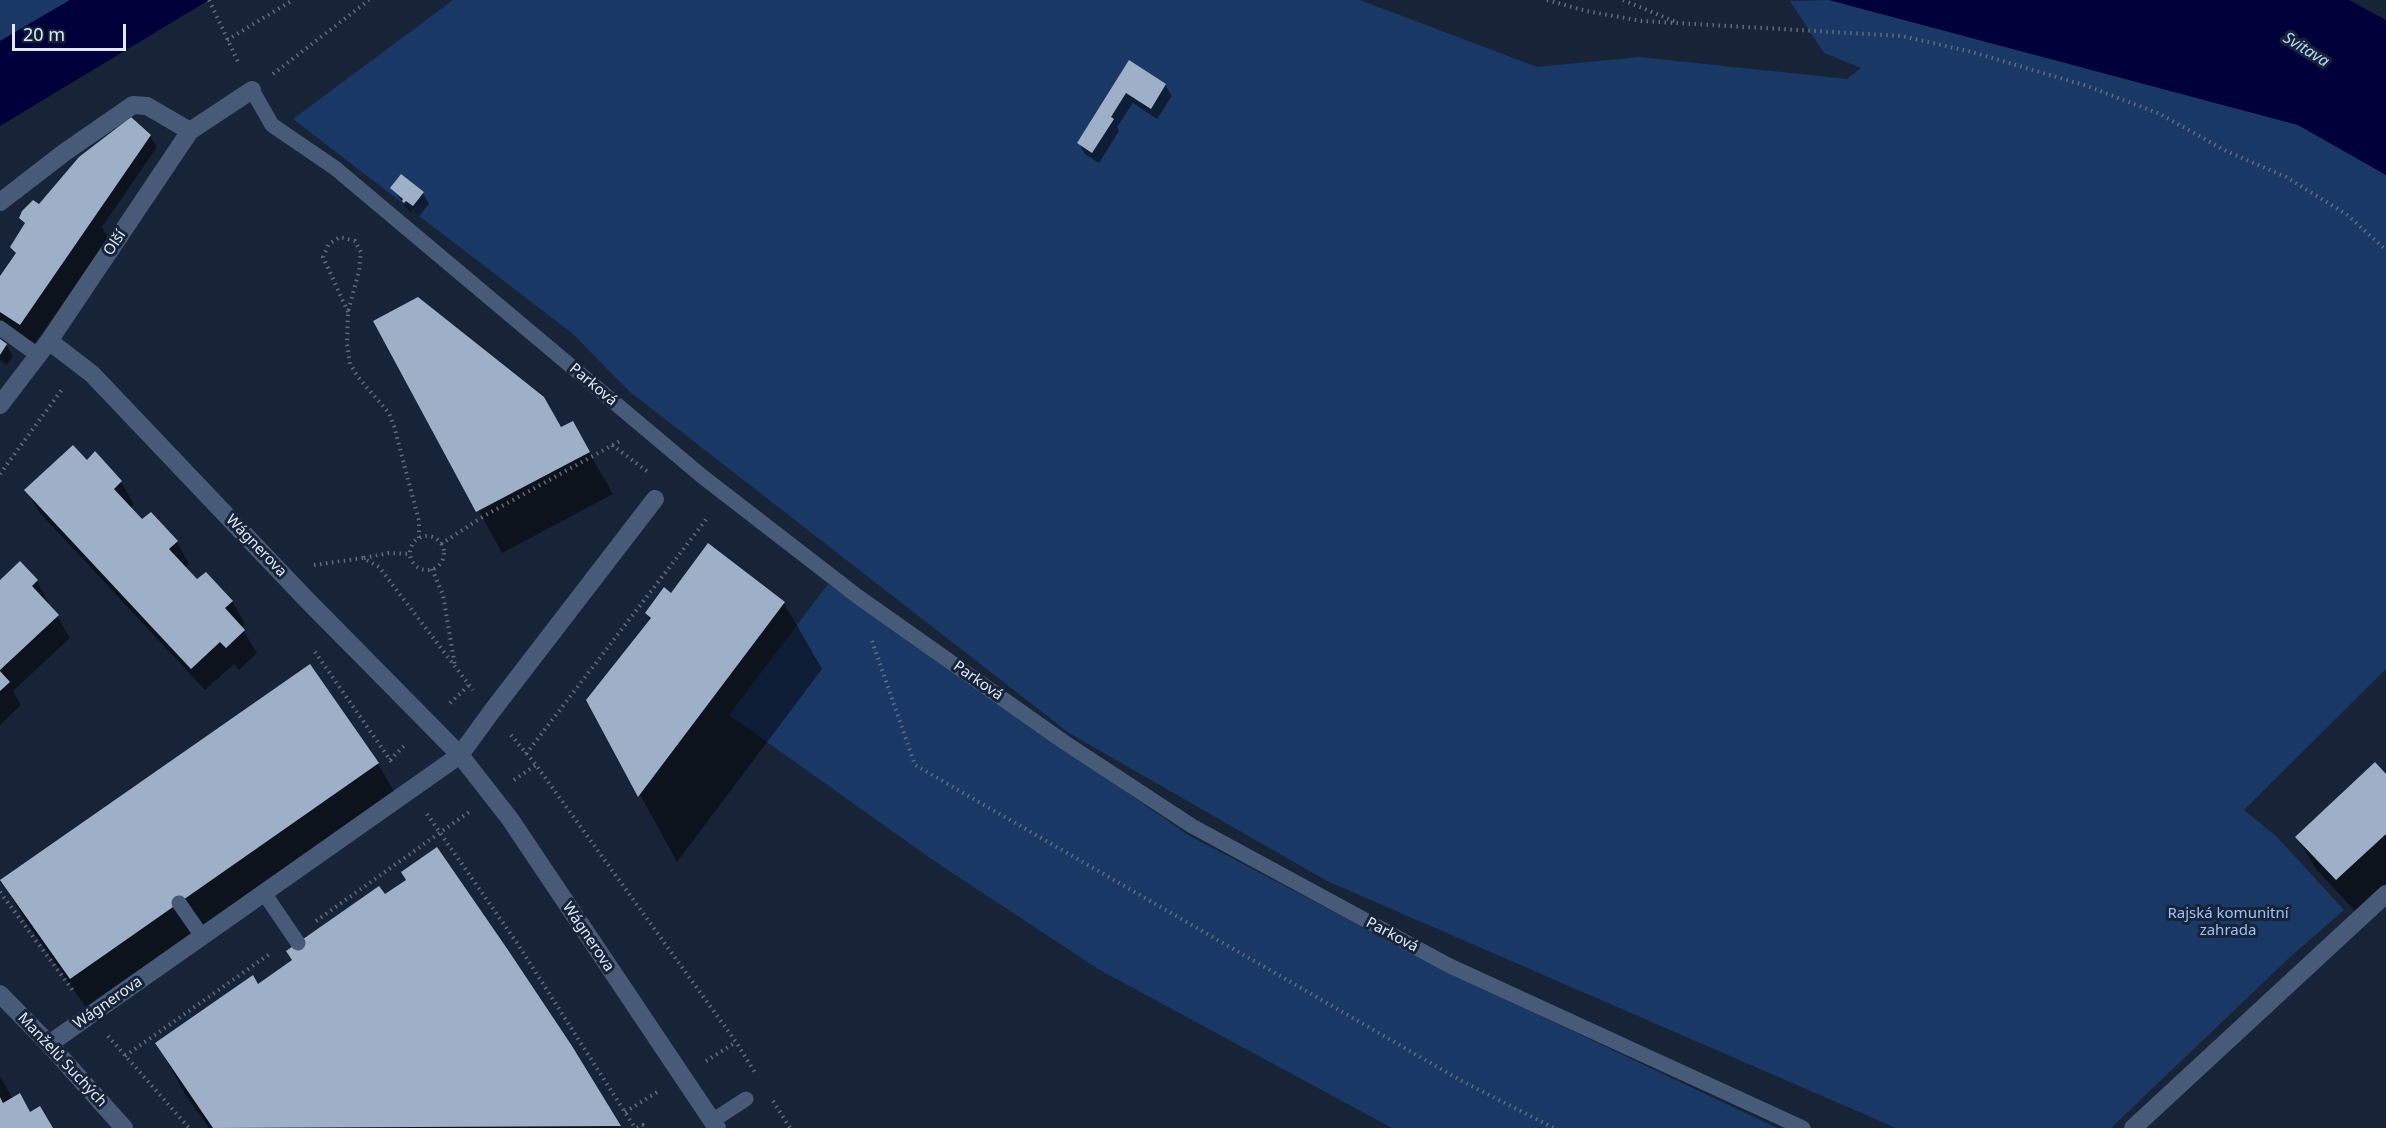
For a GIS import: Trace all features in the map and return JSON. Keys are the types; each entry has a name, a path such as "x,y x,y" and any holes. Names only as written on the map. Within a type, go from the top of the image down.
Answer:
{"street":[{"name":"Olší","path":"0,405 44,348 190,131 252,90"},
{"path":"0,202 64,152 133,105 155,110 190,131"},
{"name":"Wágnerova","path":"44,348 92,374 306,599 460,755 510,819 710,1126"},
{"path":"460,755 655,499"},
{"name":"Wágnerova","path":"49,1044 460,755"},
{"path":"2133,1128 2386,894"},
{"name":"Manželů Suchých","path":"0,994 49,1044 124,1128"}],"lane":[{"name":"Parková","path":"252,90 272,125 334,168 702,477 857,596 1064,742 1191,826 1448,965 1803,1128"},
{"path":"0,328 44,348"},
{"path":"264,893 298,943"},
{"path":"179,903 202,936"},
{"path":"710,1126 746,1099"}],"path":[{"path":"209,0 252,90 369,0"},
{"path":"227,40 293,0"},
{"path":"1547,0 1586,11 1642,21 1902,36 1972,52 2087,86 2160,114 2226,152 2286,177 2346,214 2386,250"},
{"path":"1623,0 1679,24"},
{"path":"348,312 323,257 329,244 340,237 355,241 361,252 359,271 348,312 347,344 350,364 358,377 389,413 419,521 419,538"},
{"path":"0,474 61,389 67,386"},
{"path":"441,544 484,516 644,427"},
{"path":"526,754 708,517"},
{"path":"427,535 435,538 441,544 444,549 442,561 432,569 425,570 418,567 410,554 413,542 427,535"},
{"path":"279,570 389,553 410,554"},
{"path":"363,558 379,567 526,754 736,1042 760,1080"},
{"path":"432,569 443,595 455,666"},
{"path":"857,596 915,765 1460,1080 1554,1128"},
{"path":"314,643 318,657 517,942 636,1128 643,1125 645,1128"},
{"path":"384,771 393,764"},
{"path":"73,991 82,985"},
{"path":"772,1099 790,1128"}],"green space":[{"path":"0,0 70,0 0,41"},
{"name":"Rajská komunitní zahrada","path":"453,0 1360,0 1537,67 1639,57 1847,79 1861,68 1824,53 1790,1 1829,0 2298,125 2386,175 2386,669 2244,810 2277,837 2344,910 2289,958 2111,1128 1896,1128 1327,881 1069,733 629,391 573,334 293,119"},
{"path":"828,584 1188,835 1450,973 1777,1128 1392,1128 1098,969 930,858 729,715"}],"water":[{"path":"70,0 209,0 0,126 0,41"},
{"name":"Svitava","path":"1829,0 2349,0 2386,20 2386,175 2298,125"}],"building":[{"path":"1129,60 1166,84 1151,109 1126,93 1111,117 1114,119 1092,153 1077,143"},
{"path":"131,117 151,135 20,325 0,312 0,276 16,253 10,247 25,223 19,218 22,211 33,200 39,204 79,157"},
{"path":"401,174 424,192 413,206 406,201 404,203 403,199 390,188"},
{"path":"418,297 544,397 561,427 573,421 590,452 476,512 373,321"},
{"path":"0,339 7,344 0,355"},
{"path":"73,445 87,460 95,451 122,481 114,489 142,519 151,512 178,541 169,549 197,579 206,572 233,601 225,608 245,630 226,648 220,642 191,669 24,490"},
{"path":"708,543 785,602 638,797 586,700 651,618 645,613 664,587 671,593"},
{"path":"20,561 38,580 32,586 59,615 0,670 0,580"},
{"path":"310,664 379,763 70,979 0,880"},
{"path":"0,671 10,682 0,691"},
{"path":"2375,762 2386,774 2386,834 2336,880 2295,837"},
{"path":"437,847 572,1046 621,1126 213,1128 155,1043 253,975 258,984 292,960 286,951 379,886 385,894 406,880 401,872"},
{"path":"20,1093 30,1112 40,1106 53,1128 0,1128 0,1097 3,1103"}]}
